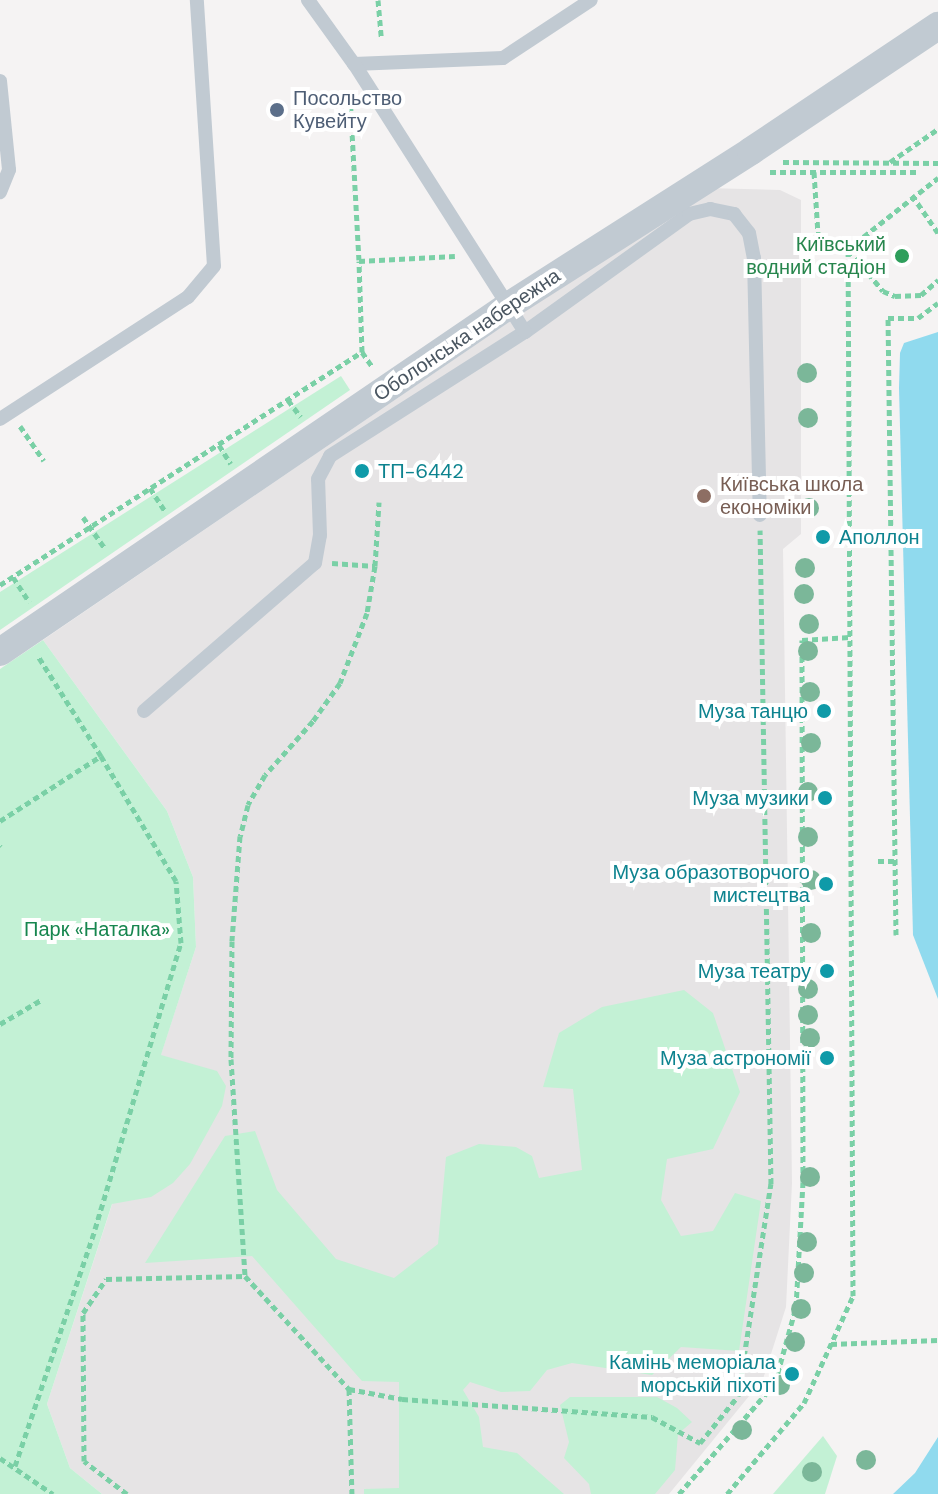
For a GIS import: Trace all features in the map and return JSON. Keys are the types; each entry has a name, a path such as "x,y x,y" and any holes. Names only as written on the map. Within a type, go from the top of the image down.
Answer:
{"street":[{"name":"Оболонська набережна","path":"0,652 508,306 938,26"}],"lane":[{"path":"4,416 188,297 214,266 197,0"},
{"path":"308,0 354,64 525,332"},
{"path":"354,64 503,58 591,0"},
{"path":"0,81 9,170 0,192"},
{"path":"144,711 315,563 320,535 318,479 330,456 525,332 689,214 710,209 734,214 749,233 754,258 760,515"}],"path":[{"path":"378,0 381,38"},
{"path":"0,585 362,352 350,93"},
{"path":"890,162 938,129"},
{"path":"781,162 938,163"},
{"path":"717,172 917,172"},
{"path":"814,172 819,250 848,249 912,195 938,178"},
{"path":"912,195 938,233"},
{"path":"848,249 883,291 895,296 921,295 938,280"},
{"path":"727,1494 804,1403 853,1296 848,249"},
{"path":"359,261 476,255"},
{"path":"896,935 888,318 918,318 938,303"},
{"path":"4,416 44,461"},
{"path":"379,502 375,566 367,613 340,683 313,721 265,775 248,805 240,836 232,941 231,1059 245,1276 349,1389 402,1399 652,1417 700,1443 738,1396 771,1184 760,515"},
{"path":"83,517 120,570"},
{"path":"315,563 375,566"},
{"path":"679,1494 775,1383 796,1307 803,1182 802,640 850,637"},
{"path":"15,1466 95,1229 181,943 176,881 34,650"},
{"path":"0,821 101,756"},
{"path":"878,861 895,861"},
{"path":"0,1024 41,1000"},
{"path":"127,1494 84,1461 83,1313 106,1279 245,1276"},
{"path":"831,1344 937,1340"},
{"path":"349,1389 352,1494"},
{"path":"0,1458 53,1494"}],"shaded area":[{"name":"Київська школа економіки","path":"705,188 780,190 801,200 801,534 783,549 792,1183 786,1307 763,1379 669,1494 102,1494 70,1468 47,1404 196,947 193,877 167,811 43,640"}],"green space":[{"path":"341,376 350,390 0,630 0,592"},
{"name":"Парк «Наталка»","path":"43,640 167,811 193,877 196,947 161,1055 217,1071 226,1086 222,1106 190,1164 173,1183 151,1197 112,1204 47,1404 70,1468 102,1494 0,1494 0,669"},
{"path":"684,990 713,1013 740,1092 713,1149 667,1159 661,1200 681,1236 713,1231 735,1193 761,1201 739,1351 681,1347 652,1375 572,1363 547,1370 530,1391 501,1392 470,1382 463,1390 479,1417 483,1447 517,1453 564,1494 364,1494 364,1489 399,1488 399,1382 362,1381 252,1256 145,1263 225,1136 255,1131 277,1190 336,1259 394,1278 438,1244 446,1157 479,1144 516,1147 532,1156 539,1178 582,1170 573,1089 543,1087 559,1033 602,1007"},
{"path":"570,1397 657,1397 677,1408 692,1422 678,1434 675,1470 655,1494 591,1494 589,1484 564,1458 569,1442 560,1405"},
{"path":"823,1436 837,1456 825,1494 773,1494"}],"water":[{"path":"938,332 938,999 913,935 899,388 900,353 904,343"},
{"path":"938,1437 938,1494 893,1494 915,1473"}],"place":[{"name":"Посольство Кувейту","path":"277,110"},
{"name":"Київський водний стадіон","path":"902,256"},
{"name":"ТП-6442","path":"362,471"},
{"name":"Київська школа економіки","path":"704,496"},
{"name":"Аполлон","path":"823,537"},
{"name":"Муза танцю","path":"824,711"},
{"name":"Муза музики","path":"825,798"},
{"name":"Муза образотворчого мистецтва","path":"826,884"},
{"name":"Муза театру","path":"827,971"},
{"name":"Муза астрономії","path":"827,1058"},
{"name":"Камінь меморіала морській піхоті","path":"792,1374"}]}
